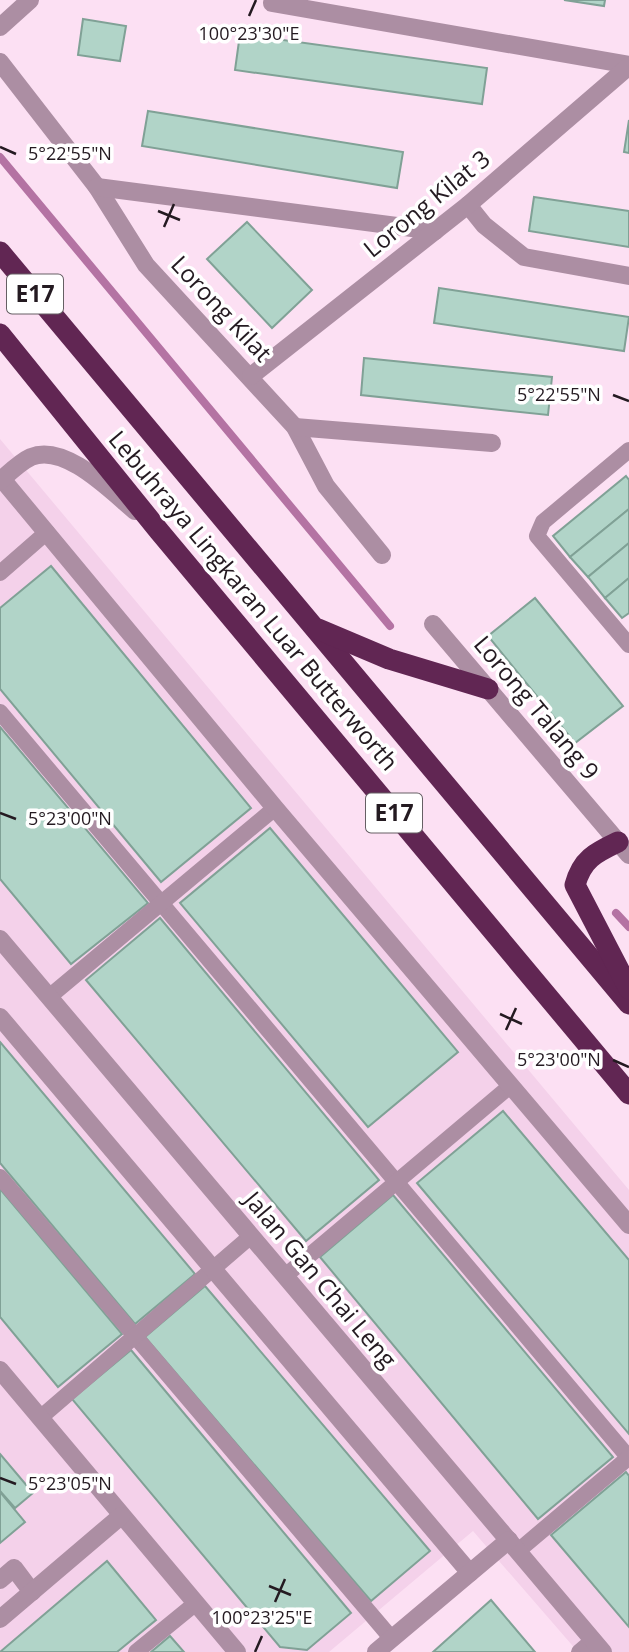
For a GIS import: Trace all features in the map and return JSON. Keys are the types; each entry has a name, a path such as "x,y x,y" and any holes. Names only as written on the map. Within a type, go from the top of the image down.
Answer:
{"highway":[{"name":"Lebuhraya Lingkaran Luar Butterworth","path":"0,252 629,1004"},
{"name":"Lebuhraya Lingkaran Luar Butterworth","path":"0,334 159,531 629,1094"},
{"path":"313,626 389,659 488,690"},
{"path":"623,848 590,855 579,869 575,885 629,989"}],"street":[{"path":"0,27 30,0"},
{"path":"272,3 629,65"},
{"name":"Lorong Kilat","path":"0,62 97,187 146,265 211,339 251,376 295,427 326,486 382,555"},
{"name":"Lorong Kilat 3","path":"251,376 468,205 629,65"},
{"path":"97,187 435,231"},
{"path":"468,205 484,225 524,257 629,276"},
{"path":"295,427 492,443"},
{"path":"159,531 89,473 59,456 31,457 1,480 509,1087 629,1224"},
{"name":"Lorong Talang 9","path":"433,624 623,848"},
{"name":"Jalan Gan Chai Leng","path":"0,941 598,1646"},
{"path":"0,1017 470,1573"},
{"path":"0,1370 237,1652"},
{"path":"0,1619 121,1516"},
{"path":"376,1652 470,1573 513,1546"},
{"path":"0,1580 14,1568 32,1591"}],"lane":[{"path":"629,450 543,522 537,536 629,645"},
{"path":"0,573 47,533"},
{"path":"0,712 629,1458 513,1546"},
{"path":"49,997 275,808"},
{"path":"285,1276 509,1087"},
{"path":"0,1177 392,1639"},
{"path":"40,1418 251,1236"},
{"path":"136,1652 196,1603"},
{"path":"579,1652 598,1646"}],"shaded area":[{"path":"0,439 629,1190 629,1652 578,1652 473,1531 329,1652 0,1652"}],"building":[{"path":"564,0 605,0 604,6"},
{"path":"83,19 126,26 120,61 78,55"},
{"path":"240,34 487,68 482,104 235,70"},
{"path":"148,111 403,152 397,188 142,146"},
{"path":"629,120 629,153 624,152"},
{"path":"534,197 629,211 629,247 529,231"},
{"path":"247,222 312,290 272,328 207,259"},
{"path":"439,288 629,317 624,351 434,323"},
{"path":"364,358 552,377 548,415 361,395"},
{"path":"626,476 629,480 629,509 570,557 553,536"},
{"path":"629,509 629,543 588,577 570,557"},
{"path":"629,543 629,578 605,598 588,577"},
{"path":"51,566 251,808 161,882 0,689 0,608"},
{"path":"629,578 629,613 622,618 605,598"},
{"path":"535,598 623,706 575,743 488,636"},
{"path":"0,727 148,903 71,964 0,879"},
{"path":"270,828 458,1052 368,1127 180,903"},
{"path":"160,918 379,1180 306,1241 86,980"},
{"path":"0,1042 195,1274 135,1324 0,1163"},
{"path":"503,1111 629,1260 629,1434 417,1183"},
{"path":"0,1189 122,1334 58,1387 0,1317"},
{"path":"393,1195 613,1457 538,1519 320,1257"},
{"path":"205,1286 430,1551 371,1601 145,1337"},
{"path":"131,1350 351,1613 307,1650 280,1647 72,1399"},
{"path":"0,1454 33,1493 15,1508 0,1491"},
{"path":"626,1472 629,1476 629,1627 551,1535"},
{"path":"0,1492 25,1522 0,1543"},
{"path":"107,1561 156,1620 117,1652 0,1652"},
{"path":"491,1600 535,1652 433,1652"},
{"path":"170,1636 184,1652 151,1652"}],"waterway":[{"path":"0,157 390,626"},
{"path":"616,913 629,927"}]}
